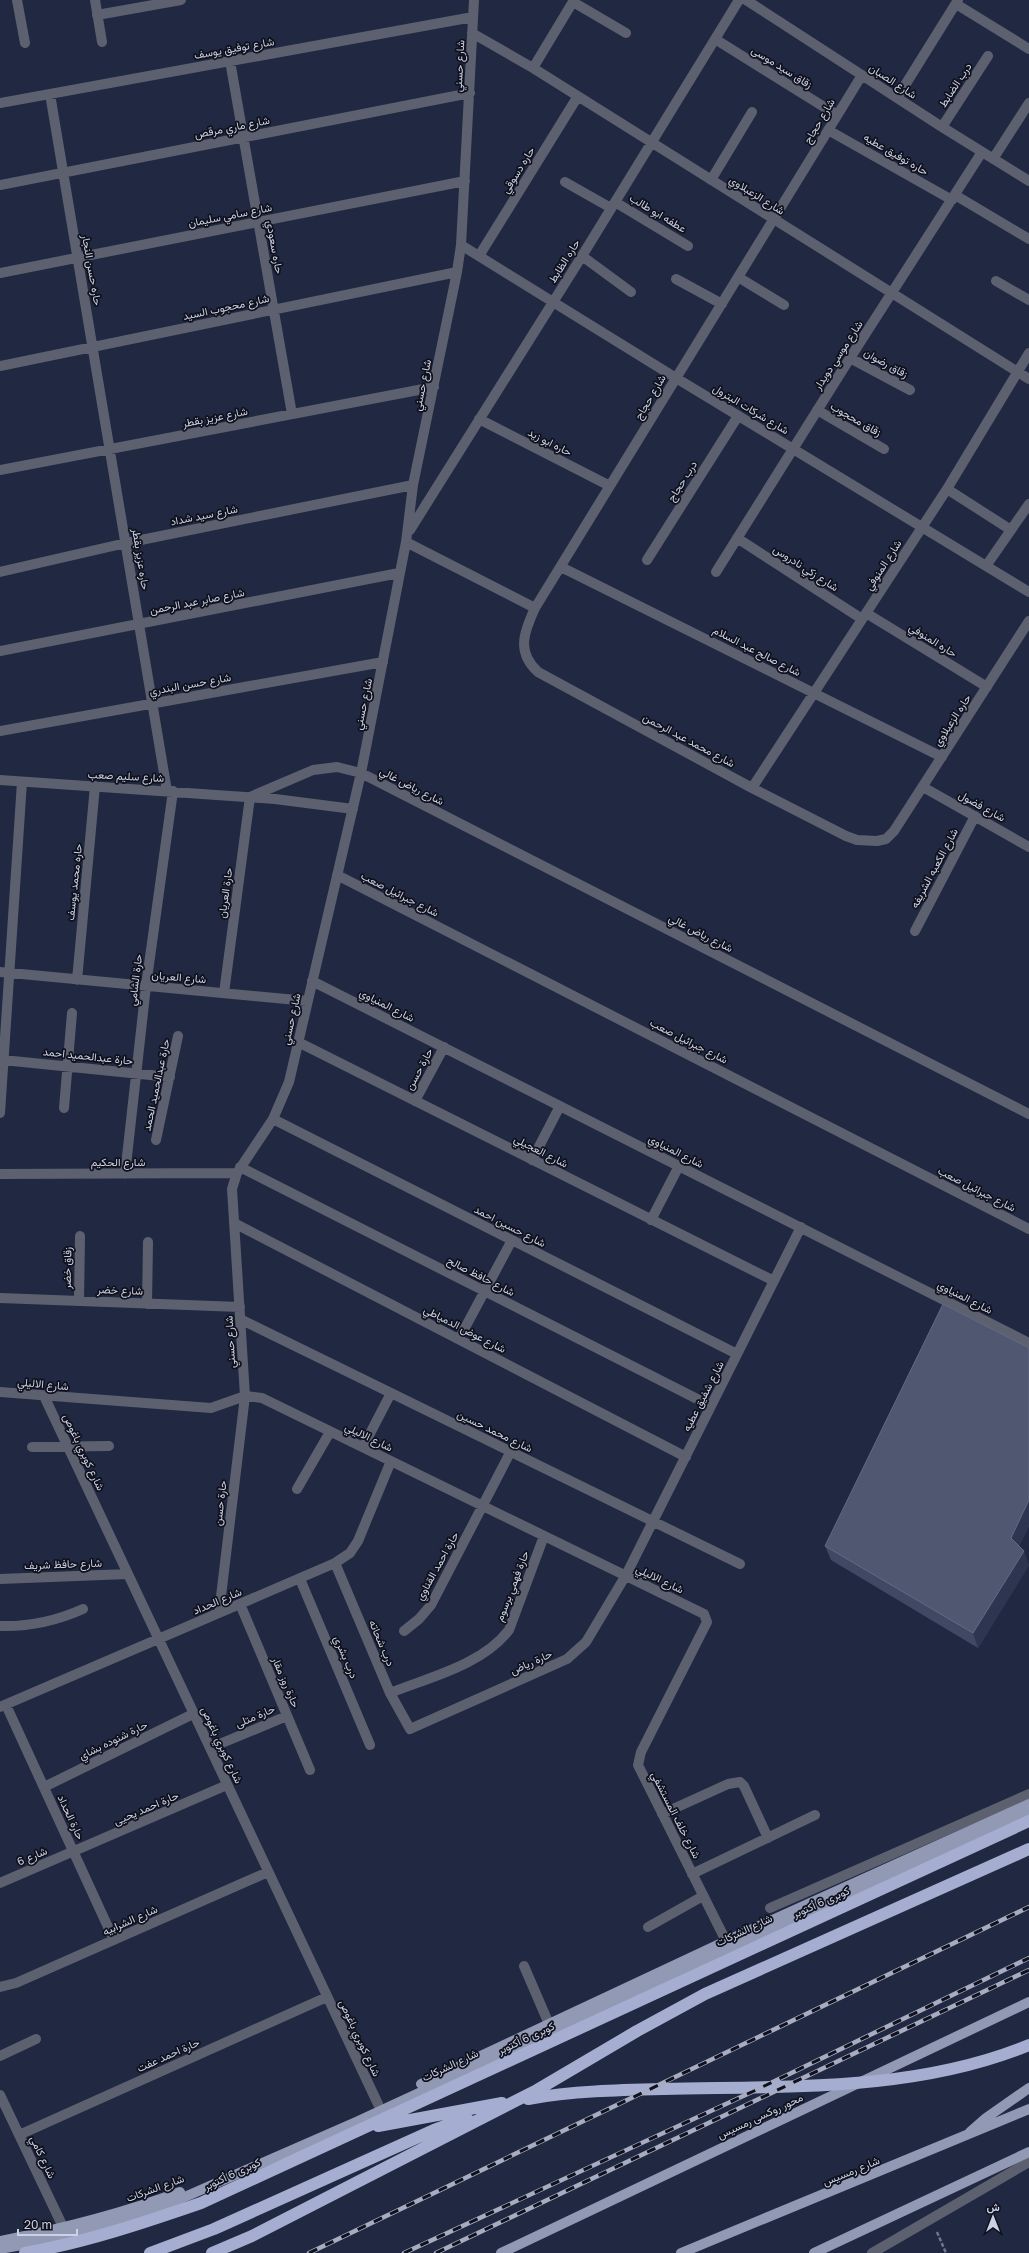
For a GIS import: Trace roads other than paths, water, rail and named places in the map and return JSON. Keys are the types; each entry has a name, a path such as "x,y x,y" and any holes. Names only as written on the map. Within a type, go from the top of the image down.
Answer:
{"highway":[{"name":"كوبرى 6 أكتوبر","path":"25,2253 53,2248 128,2229 201,2203 1029,1821"},
{"path":"212,2253 252,2236 537,2090 637,2031 705,1994 1029,1849"},
{"path":"361,2129 556,2094 617,2090 803,2086 867,2082 932,2072 1005,2055 1029,2045"},
{"path":"150,2253 214,2229 434,2130 480,2113 556,2094"}],"main road":[{"name":"شارع الشركات","path":"0,2241 64,2229 132,2210 198,2185 378,2104 726,1941 1029,1804"},
{"name":"شارع الشركات","path":"0,2249 50,2240 109,2226 154,2210 356,2122 1029,1812"},
{"name":"محور روكسى رمسيس","path":"501,2253 1029,2002"},
{"path":"964,2137 986,2118 1029,2088"},
{"name":"شارع رمسيس","path":"681,2253 1029,2109"},
{"path":"814,2253 1029,2152"}],"street":[{"path":"17,0 24,43"},
{"path":"95,0 102,42"},
{"path":"97,15 178,0"},
{"name":"شارع حسني","path":"245,1396 232,1189 238,1170 261,1139 273,1119 289,1082 361,773 407,538 413,485 434,388 461,245 474,0"},
{"name":"حاره الظابط","path":"407,538 479,419 582,256 739,0"},
{"name":"شارع الصبان","path":"746,0 942,127 1029,181"},
{"path":"533,68 574,1 626,32"},
{"path":"897,98 957,2 1029,49"},
{"name":"شارع توفيق يوسف","path":"0,103 473,17"},
{"name":"شارع الزعبلاوي","path":"472,33 533,68 1029,379"},
{"name":"زقاق سيد موسى","path":"715,39 837,115"},
{"name":"درب الضابط","path":"942,127 988,56"},
{"name":"حاره سعودي","path":"230,61 292,414"},
{"name":"شارع حجاج","path":"535,608 862,75"},
{"name":"شارع ماري مرقص","path":"0,185 470,93"},
{"name":"حاره حسن النجار","path":"50,94 110,449"},
{"name":"حاره دسوقي","path":"479,256 578,96"},
{"path":"993,159 1029,103"},
{"path":"710,180 752,112"},
{"name":"حاره توفيق عطيه","path":"828,130 1029,239"},
{"name":"شارع موسي دويدار","path":"716,572 817,410 982,152"},
{"name":"شارع سامي سليمان","path":"0,273 465,181"},
{"name":"عطفه ابو طالب","path":"565,182 613,205 688,246"},
{"name":"شارع شركات البترول","path":"461,245 738,416 1029,592"},
{"path":"582,256 631,292"},
{"name":"شارع محجوب السيد","path":"0,366 457,272"},
{"path":"738,277 784,305"},
{"path":"676,279 722,304"},
{"path":"996,281 1029,300"},
{"name":"شارع المنوفي","path":"752,788 947,489 1029,352"},
{"name":"زقاق رضوان","path":"850,358 910,390"},
{"name":"شارع عزيز بقطر","path":"0,470 434,388"},
{"name":"زقاق محجوب","path":"817,410 884,449"},
{"name":"درب حجاج","path":"646,560 738,416"},
{"name":"حاره ابو زيد","path":"479,419 610,486"},
{"name":"حاره عزيز بقطر","path":"110,449 152,703 170,791"},
{"name":"شارع سيد شداد","path":"0,572 126,543 413,485"},
{"path":"947,489 1011,530"},
{"path":"986,566 1029,504"},
{"path":"407,538 535,608"},
{"name":"شارع زكي نادروس","path":"737,538 864,616"},
{"name":"شارع صالح عبد السلام","path":"561,567 942,757"},
{"name":"شارع صابر عبد الرحمن","path":"0,651 399,573"},
{"name":"شارع محمد عبد الرحمن","path":"535,608 527,625 524,647 530,665 538,672 752,788 857,840 886,840 894,831"},
{"name":"حاره المنوفي","path":"864,616 987,687"},
{"name":"حاره الزعبلاوي","path":"894,831 1029,621"},
{"name":"شارع حسن البندري","path":"0,731 383,662"},
{"name":"شارع سليم صعب","path":"250,797 313,770 337,766 361,773"},
{"name":"شارع رياض غالي","path":"361,773 1029,1114"},
{"name":"شارع سليم صعب","path":"0,780 250,797 353,809"},
{"path":"0,1113 3,1060 4,972 22,782"},
{"name":"حاره محمد يوسف","path":"77,980 95,786"},
{"name":"شارع فضول","path":"923,787 1029,847"},
{"name":"حارة الشامي","path":"125,1174 170,791"},
{"name":"حارة العريان","path":"224,993 250,797"},
{"name":"شارع الكعبه الشريفه","path":"915,931 975,816"},
{"name":"شارع جبرائيل صعب","path":"337,875 1029,1229"},
{"name":"شارع العريان","path":"4,972 307,1001"},
{"name":"شارع المنياوي","path":"312,981 1029,1343"},
{"path":"64,1108 72,1013"},
{"name":"حارة عبدالحميد الحمد","path":"156,1140 178,1036"},
{"name":"شارع العجيلي","path":"298,1042 774,1281"},
{"name":"حارة حسن","path":"415,1101 444,1047"},
{"name":"حارة عبدالحميد احمد","path":"3,1060 170,1077"},
{"path":"532,1160 560,1106"},
{"name":"شارع حسين احمد","path":"273,1119 737,1354"},
{"path":"651,1220 679,1166"},
{"name":"شارع الحكيم","path":"0,1174 125,1174 238,1170"},
{"name":"شارع حافظ صالح","path":"238,1170 484,1291 711,1406"},
{"name":"شارع عوض الدمياطي","path":"234,1223 686,1457"},
{"name":"شارع شفيق عطيه","path":"626,1576 801,1227"},
{"name":"زقاق خضر","path":"79,1301 80,1236"},
{"path":"459,1339 512,1240"},
{"path":"148,1242 148,1304"},
{"name":"شارع خضر","path":"0,1298 240,1307"},
{"name":"شارع محمد حسين","path":"240,1319 740,1564"},
{"name":"شارع الاليلي","path":"0,1392 211,1408 245,1396 262,1398 704,1614"},
{"path":"363,1448 391,1393"},
{"name":"شارع كوبري باغوص","path":"44,1396 378,2104"},
{"name":"حارة حسن","path":"219,1613 245,1396"},
{"path":"297,1489 330,1432"},
{"path":"32,1447 109,1446"},
{"name":"حارة احمد القناوي","path":"404,1631 419,1619 431,1605 511,1451"},
{"name":"شارع الحداد","path":"3,1706 335,1563 350,1553 358,1541 391,1461"},
{"name":"حارة فهمي برسوم","path":"390,1693 464,1663 500,1642 509,1630 544,1536"},
{"name":"درب شحاته","path":"335,1563 390,1693 410,1730"},
{"name":"شارع حافظ شريف","path":"0,1579 128,1574"},
{"name":"حارة رياض","path":"410,1730 567,1660 586,1642 626,1576"},
{"name":"درب بشري","path":"300,1579 370,1745"},
{"name":"حارة روز مقار","path":"240,1604 310,1770"},
{"path":"0,1626 23,1627 44,1623 83,1609"},
{"name":"شارع خلف المستشفي","path":"704,1614 707,1622 639,1759 640,1770 726,1941"},
{"name":"حارة الحداد","path":"3,1706 44,1787 114,1940"},
{"name":"حارة شنوده بشاي","path":"44,1787 193,1714"},
{"name":"حارة متلى","path":"210,1748 287,1716"},
{"path":"662,1814 728,1784 740,1782 744,1786 768,1838"},
{"name":"حارة احمد يحيى","path":"74,1852 227,1786"},
{"path":"770,1908 1029,1794"},
{"path":"692,1874 815,1816"},
{"name":"شارع 6","path":"0,1883 74,1852"},
{"name":"شارع الشرابيه","path":"0,1987 16,1983 268,1872"},
{"path":"833,1880 838,1890"},
{"path":"648,1926 703,1896"},
{"path":"524,1966 549,2024"},
{"name":"حارة احمد عفت","path":"19,2135 327,1998"},
{"path":"0,2056 36,2039"},
{"name":"شارع كامي","path":"0,2095 64,2229"},
{"path":"872,2253 1029,2162"}],"railway":[{"path":"309,2253 1029,1907"},
{"path":"404,2253 754,2091 1029,1958"},
{"path":"436,2253 1029,1970"}]}
